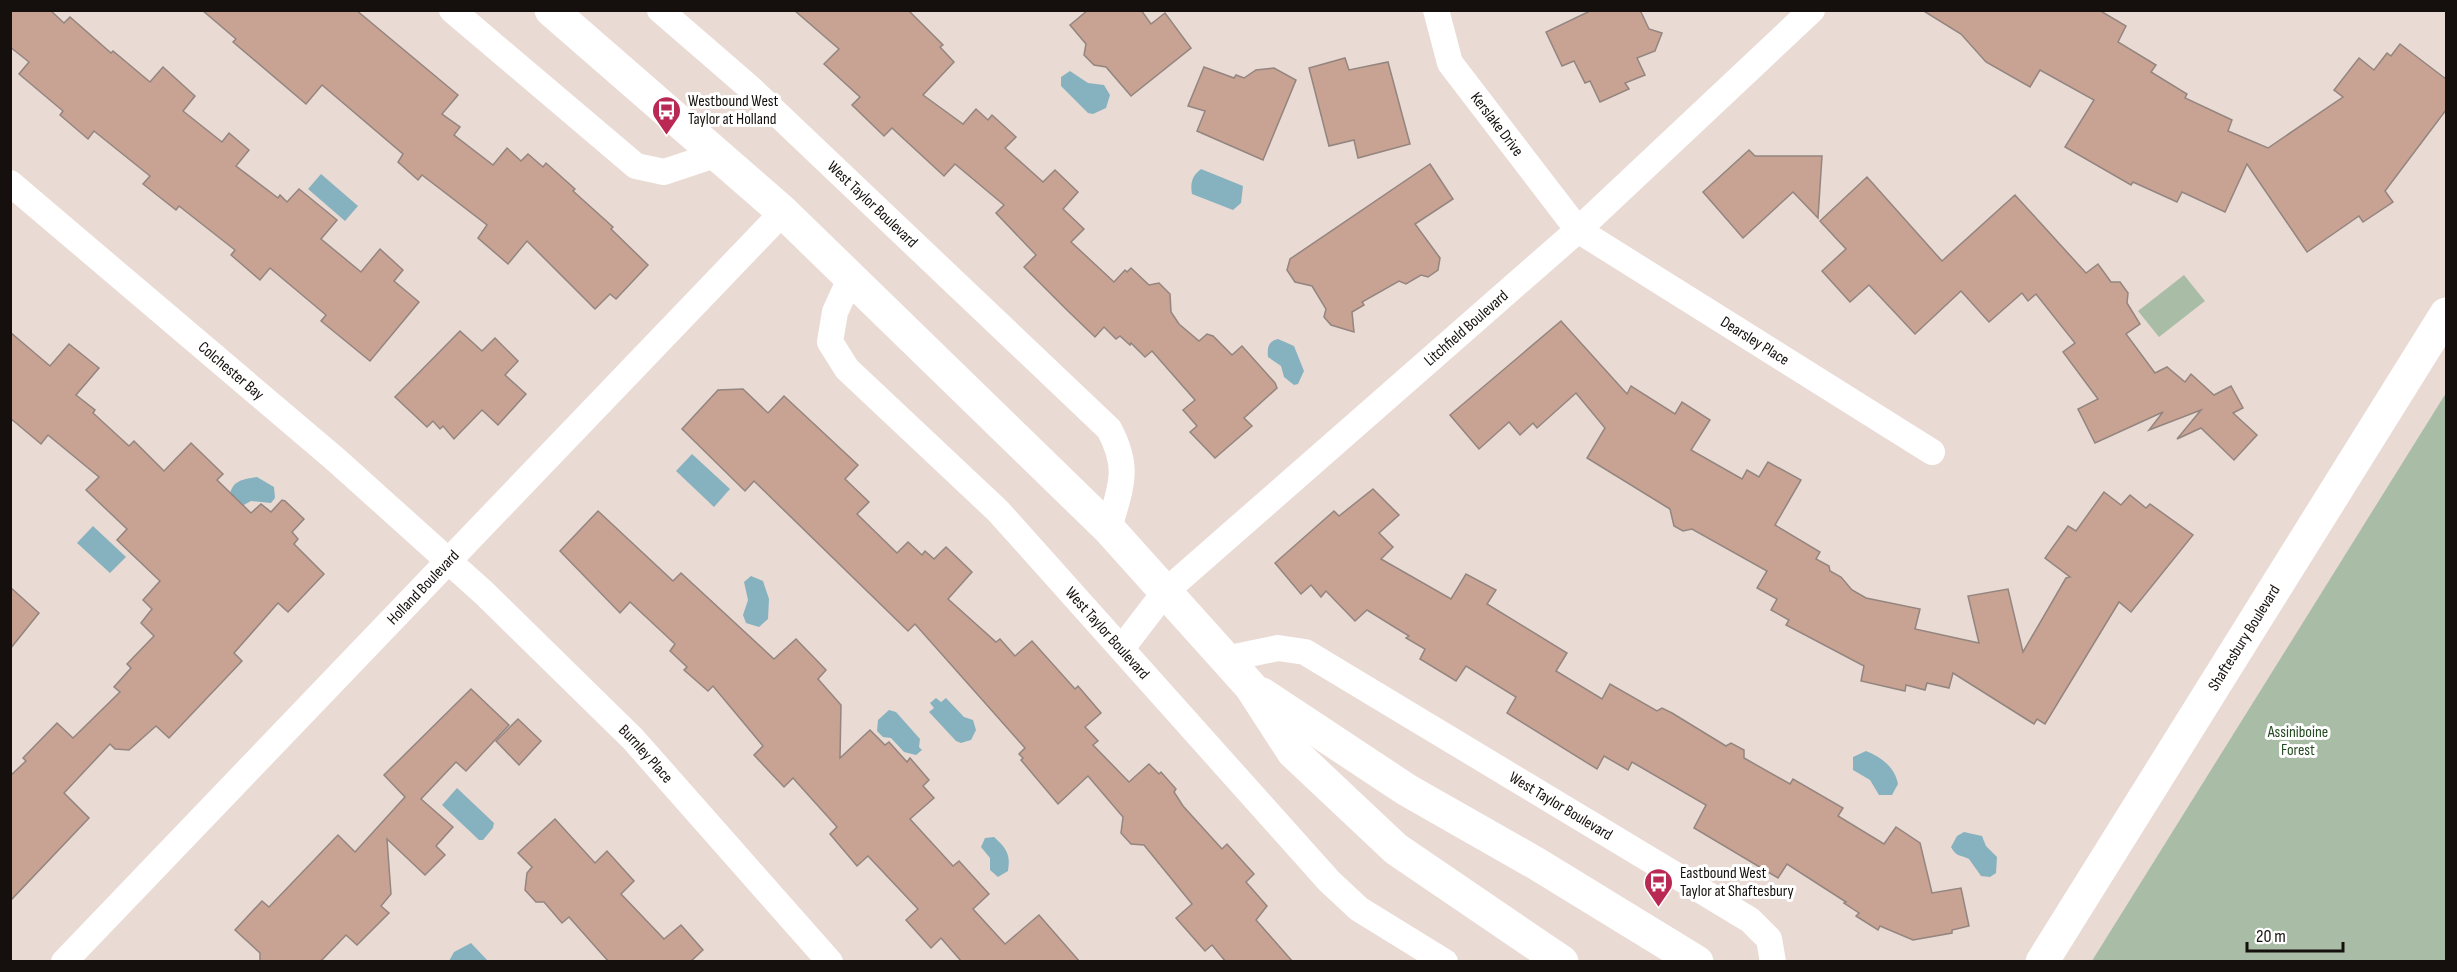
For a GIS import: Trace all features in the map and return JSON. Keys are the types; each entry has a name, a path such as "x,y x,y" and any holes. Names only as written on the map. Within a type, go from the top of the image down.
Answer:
{"street":[{"path":"452,10 636,166 664,172 718,154"},
{"path":"551,10 783,212 1109,529 1251,687 1293,752 1396,849 1562,962"},
{"name":"West Taylor Boulevard","path":"660,10 749,87 1109,429 1121,451 1122,466 1121,483 1109,529"},
{"name":"Kerslake Drive","path":"1436,10 1450,63 1578,230"},
{"name":"Litchfield Boulevard","path":"1122,648 1165,592 1578,230 1812,10"},
{"name":"Colchester Bay","path":"10,183 335,459 448,561"},
{"name":"Holland Boulevard","path":"64,962 783,212"},
{"name":"Dearsley Place","path":"1578,230 1932,452"},
{"name":"West Taylor Boulevard","path":"851,277 834,312 830,342 848,369 998,511 1329,881 1359,909 1445,962"},
{"name":"Shaftesbury Boulevard","path":"2043,960 2446,314"},
{"name":"Burnley Place","path":"448,561 633,739 830,962"},
{"name":"West Taylor Boulevard","path":"1225,659 1278,648 1305,652 1750,921 1769,939 1773,962"},
{"path":"1251,687 1407,790 1537,864 1697,962"}],"green space":[{"path":"2184,275 2205,301 2159,337 2138,311"},
{"name":"Assiniboine Forest","path":"2446,393 2446,961 2092,961 2095,956"}],"water":[{"path":"1070,71 1088,83 1104,85 1110,95 1106,108 1093,114 1088,113 1061,86 1061,77"},
{"path":"1201,169 1243,186 1241,203 1233,210 1192,194 1192,180"},
{"path":"321,174 358,206 345,221 308,189"},
{"path":"1278,339 1294,346 1304,371 1298,384 1294,385 1284,377 1281,366 1268,357 1269,345"},
{"path":"692,454 730,489 714,507 676,471"},
{"path":"257,477 274,487 275,498 271,503 251,501 242,506 230,495 233,486 239,481"},
{"path":"93,526 126,557 110,573 77,543"},
{"path":"751,576 763,581 769,599 768,619 759,627 746,623 743,615 748,600 744,582"},
{"path":"936,698 941,702 946,698 964,717 973,720 976,730 971,740 961,743 956,741 929,712 934,708 930,703"},
{"path":"889,710 896,712 920,739 919,747 922,750 916,755 904,752 891,738 883,737 877,731 878,720"},
{"path":"1866,751 1877,756 1894,773 1898,784 1892,795 1879,795 1870,780 1853,770 1853,757"},
{"path":"457,788 494,823 493,828 483,840 479,840 442,805"},
{"path":"1964,832 1982,836 1986,846 1997,857 1996,873 1990,877 1981,876 1969,859 1953,850 1951,847 1957,836"},
{"path":"994,837 1004,848 1009,860 1008,871 998,877 990,870 990,858 981,847 985,838"},
{"path":"471,943 488,961 449,961 454,952"}],"building":[{"path":"10,10 50,10 64,23 70,17 111,53 113,51 150,82 163,67 195,96 183,111 222,142 229,133 249,150 236,166 278,198 280,195 287,202 299,189 337,220 321,239 361,272 380,249 403,270 394,281 419,302 370,361 321,321 326,315 270,268 260,280 231,255 235,250 179,206 176,210 143,184 150,176 94,131 88,139 60,115 63,111 19,74 29,62 10,47"},
{"path":"202,10 356,10 458,95 442,114 460,127 454,135 493,165 507,148 521,161 528,154 543,167 546,163 613,227 611,229 648,265 616,299 610,294 595,309 527,241 508,264 478,238 487,225 422,175 418,180 398,162 403,154 322,85 306,104 233,42 236,39"},
{"path":"794,10 908,10 943,45 940,47 954,62 923,95 963,124 976,109 988,120 992,115 1016,137 1005,148 1043,182 1055,170 1078,192 1063,209 1084,229 1071,242 1114,282 1125,270 1127,272 1131,268 1149,285 1159,283 1170,294 1171,312 1179,324 1199,341 1207,334 1213,336 1232,355 1242,346 1275,383 1277,388 1244,418 1252,426 1215,458 1190,432 1197,426 1183,410 1195,400 1152,351 1145,357 1131,343 1130,345 1120,336 1116,339 1104,327 1095,337 1024,267 1036,255 996,213 1004,205 955,164 944,176 892,128 884,136 852,105 860,97 824,64 839,49"},
{"path":"1088,10 1141,10 1151,24 1165,13 1191,48 1131,96 1106,67 1094,65 1084,55 1086,44 1070,25"},
{"path":"1592,10 1640,10 1649,29 1662,33 1655,51 1637,58 1645,75 1625,83 1629,89 1600,102 1590,81 1585,83 1574,61 1562,66 1546,32"},
{"path":"1922,10 2099,10 2126,26 2118,42 2156,65 2151,72 2187,94 2185,98 2232,120 2228,131 2268,148 2343,97 2334,90 2359,58 2374,70 2387,53 2391,56 2400,44 2446,79 2446,110 2385,191 2393,202 2363,222 2359,216 2307,252 2247,164 2225,212 2182,192 2177,202 2133,182 2131,185 2065,147 2094,100 2040,70 2030,87 1986,62 1961,34"},
{"path":"1345,58 1349,70 1388,62 1410,144 1358,158 1354,140 1329,146 1309,68"},
{"path":"1204,67 1234,78 1236,75 1244,78 1256,70 1274,68 1296,80 1263,160 1197,131 1205,111 1188,106"},
{"path":"1749,150 1755,156 1822,156 1818,218 1793,192 1743,238 1703,192"},
{"path":"1430,164 1453,199 1415,224 1440,258 1438,270 1428,277 1421,275 1406,284 1399,281 1362,302 1364,305 1352,312 1354,332 1331,325 1324,317 1326,309 1312,286 1295,282 1287,270 1290,259"},
{"path":"1867,177 1942,261 2015,195 2086,273 2098,264 2111,282 2120,282 2128,293 2127,303 2140,324 2126,334 2155,373 2167,367 2185,382 2191,374 2214,395 2231,386 2243,408 2233,413 2257,435 2234,460 2201,428 2177,439 2201,410 2149,430 2163,412 2095,443 2078,409 2098,399 2063,352 2075,343 2036,294 2028,301 2022,293 1989,322 1961,291 1915,334 1869,285 1850,302 1822,271 1846,249 1820,221"},
{"path":"1561,321 1627,394 1631,386 1675,414 1682,402 1710,420 1691,450 1742,479 1747,470 1759,477 1768,462 1801,480 1775,525 1820,552 1816,559 1829,566 1830,571 1841,577 1852,590 1866,598 1920,609 1915,629 1979,643 1968,596 2008,589 2023,652 2066,578 2070,577 2045,558 2068,526 2076,531 2104,492 2121,505 2130,495 2146,508 2150,504 2193,535 2131,612 2119,602 2045,724 2037,719 2034,724 1953,673 1949,688 1927,683 1925,690 1906,685 1905,691 1861,681 1864,666 1786,625 1789,620 1771,610 1777,599 1757,588 1767,571 1692,529 1683,531 1674,526 1670,509 1587,458 1605,428 1576,393 1537,428 1533,423 1520,435 1509,422 1479,449 1450,415"},
{"path":"460,331 482,351 495,338 518,361 505,375 526,394 498,425 482,410 454,439 443,426 440,429 433,421 427,427 395,397"},
{"path":"10,332 50,366 69,344 99,368 76,395 95,410 93,413 129,446 134,441 164,471 191,443 223,474 217,480 251,513 261,504 271,512 282,500 285,501 304,519 292,532 298,539 294,544 324,574 288,612 278,603 234,653 242,661 169,738 156,726 129,750 115,749 110,744 64,793 89,818 10,901 10,776 26,761 23,758 57,723 73,738 120,692 114,687 131,668 127,664 154,636 141,623 152,609 143,600 160,581 117,540 127,529 86,490 99,477 48,435 41,444 10,418"},
{"path":"743,389 768,413 784,396 858,465 845,479 869,502 857,514 897,553 908,542 922,555 925,551 934,559 946,547 972,572 948,599 996,642 1000,639 1015,656 1032,641 1075,689 1078,686 1101,713 1085,727 1098,741 1093,745 1129,782 1149,764 1159,774 1161,772 1176,789 1174,792 1183,806 1222,849 1227,844 1254,874 1246,882 1267,906 1256,920 1293,962 1226,962 1212,945 1205,951 1176,918 1192,904 1144,845 1131,844 1121,833 1123,817 1088,776 1058,804 1021,760 1023,758 1019,754 1025,748 915,624 908,631 754,481 745,491 682,429 718,390"},
{"path":"1373,489 1399,515 1379,533 1393,547 1381,559 1451,599 1466,574 1496,590 1487,604 1567,653 1556,671 1602,699 1610,684 1657,711 1662,708 1672,713 1726,746 1731,743 1744,750 1744,758 1790,784 1793,779 1843,808 1838,816 1884,844 1896,827 1920,843 1932,893 1961,888 1969,926 1952,930 1952,933 1913,940 1880,926 1878,930 1856,916 1859,913 1844,903 1846,902 1787,864 1778,878 1694,828 1706,805 1632,762 1628,770 1604,756 1597,769 1507,713 1516,697 1466,666 1456,681 1420,659 1425,649 1406,638 1409,636 1367,610 1355,621 1326,591 1321,597 1311,585 1301,594 1275,563 1334,511 1339,516"},
{"path":"598,511 673,581 681,573 774,659 796,639 826,670 818,679 841,705 840,758 870,730 885,745 889,742 907,762 910,758 929,780 923,786 934,798 910,819 953,866 959,861 989,894 973,909 1005,944 1039,915 1080,962 962,962 941,938 931,948 906,920 918,909 868,856 857,866 830,834 837,827 793,778 784,787 754,755 763,746 713,686 708,691 684,670 687,667 670,651 675,644 630,602 620,613 560,551"},
{"path":"10,587 39,613 10,649"},
{"path":"471,689 509,725 466,771 456,762 421,799 453,827 436,846 445,855 425,875 387,839 391,894 381,906 389,913 357,945 346,935 320,962 260,962 260,953 235,930 262,901 269,907 338,835 355,852 405,797 384,775"},
{"path":"518,719 541,741 519,765 496,741"},
{"path":"555,819 595,863 607,851 634,881 621,894 664,939 681,925 703,950 690,962 609,962 569,917 562,923 544,902 536,902 525,890 527,873 532,867 518,853"}],"place":[{"name":"Westbound West Taylor at Holland","path":"667,136"},
{"name":"Eastbound West Taylor at Shaftesbury","path":"1659,908"}]}
